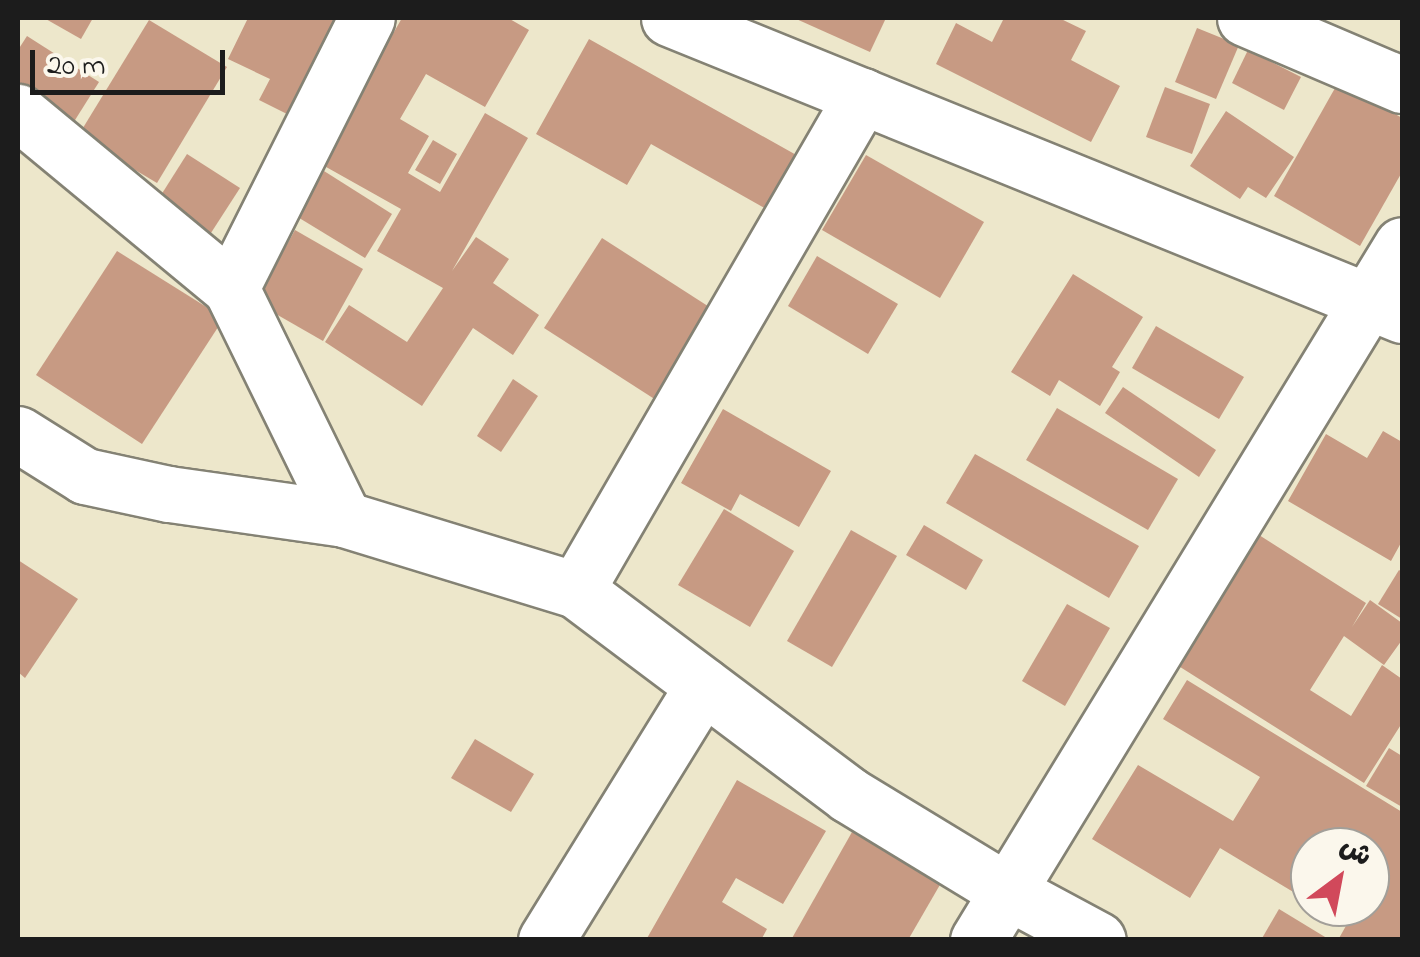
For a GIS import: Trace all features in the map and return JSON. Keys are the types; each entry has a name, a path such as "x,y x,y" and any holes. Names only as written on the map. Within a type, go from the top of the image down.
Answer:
{"street":[{"path":"231,288 367,18"},
{"path":"668,18 1386,308"},
{"path":"1245,18 1402,85"},
{"path":"576,590 862,96"},
{"path":"18,112 231,288 344,519"},
{"path":"978,940 1386,308 1402,245"},
{"path":"18,434 84,476 168,494 344,519 576,590 848,794 1007,891 1098,940"},
{"path":"546,940 703,686"}],"building":[{"path":"44,18 93,18 81,39"},
{"path":"248,18 361,18 309,125 259,100 270,79 228,59"},
{"path":"402,18 508,18 529,30 485,107 426,74 400,119 429,136 408,173 440,192 485,113 528,138 452,271 476,237 509,259 493,283 539,315 513,355 473,328 422,406 325,342 349,305 407,342 443,288 377,251 401,209 319,163"},
{"path":"794,18 886,18 870,52"},
{"path":"1004,18 1059,18 1086,31 1071,60 1120,86 1091,142 936,64 956,23 992,42"},
{"path":"149,20 227,67 157,183 78,136"},
{"path":"1197,28 1239,45 1216,99 1175,82"},
{"path":"27,36 99,82 70,128 18,94 18,50"},
{"path":"589,39 807,161 777,215 651,144 627,185 536,134"},
{"path":"1248,50 1301,77 1284,110 1232,83"},
{"path":"1339,81 1402,118 1402,172 1360,246 1274,196"},
{"path":"1165,87 1210,104 1192,154 1146,137"},
{"path":"1226,111 1294,157 1266,198 1248,187 1240,199 1190,166"},
{"path":"433,140 457,154 440,184 415,170"},
{"path":"187,154 240,188 209,236 156,203"},
{"path":"866,155 984,222 940,298 822,230"},
{"path":"324,171 392,214 365,258 296,216"},
{"path":"295,230 363,269 323,341 255,302"},
{"path":"602,238 714,310 656,400 544,328"},
{"path":"117,251 224,318 142,444 36,375"},
{"path":"817,256 898,304 868,354 788,306"},
{"path":"1073,274 1143,317 1112,367 1120,372 1100,406 1059,380 1050,396 1011,372"},
{"path":"1156,326 1244,377 1219,419 1132,368"},
{"path":"513,379 538,396 501,452 477,436"},
{"path":"1123,387 1216,450 1199,477 1105,413"},
{"path":"1057,408 1178,479 1148,530 1026,460"},
{"path":"723,409 831,471 799,527 740,494 731,511 681,483"},
{"path":"1383,431 1402,442 1402,541 1391,561 1288,501 1326,434 1367,458"},
{"path":"975,454 1139,546 1109,598 946,503"},
{"path":"724,509 794,551 750,627 678,585"},
{"path":"924,525 983,560 966,590 906,555"},
{"path":"851,530 897,556 832,667 787,641"},
{"path":"1259,535 1366,603 1352,627 1370,600 1402,623 1402,640 1384,665 1344,636 1310,690 1351,716 1382,665 1402,679 1402,723 1364,783 1177,665"},
{"path":"18,560 78,599 25,678 18,672"},
{"path":"1399,570 1402,572 1402,619 1378,604"},
{"path":"1067,604 1110,628 1065,706 1022,681"},
{"path":"1187,680 1402,812 1402,940 1338,940 1345,927 1390,927 1390,827 1290,827 1290,890 1220,848 1190,898 1092,839 1138,765 1233,821 1260,777 1163,719"},
{"path":"475,739 534,774 511,812 451,778"},
{"path":"1389,748 1402,756 1402,807 1366,786"},
{"path":"737,780 826,831 783,904 736,878 722,902 767,929 761,940 646,940"},
{"path":"852,832 941,883 908,940 791,940"},
{"path":"1279,909 1290,916 1290,927 1309,927 1330,940 1261,940"}]}
